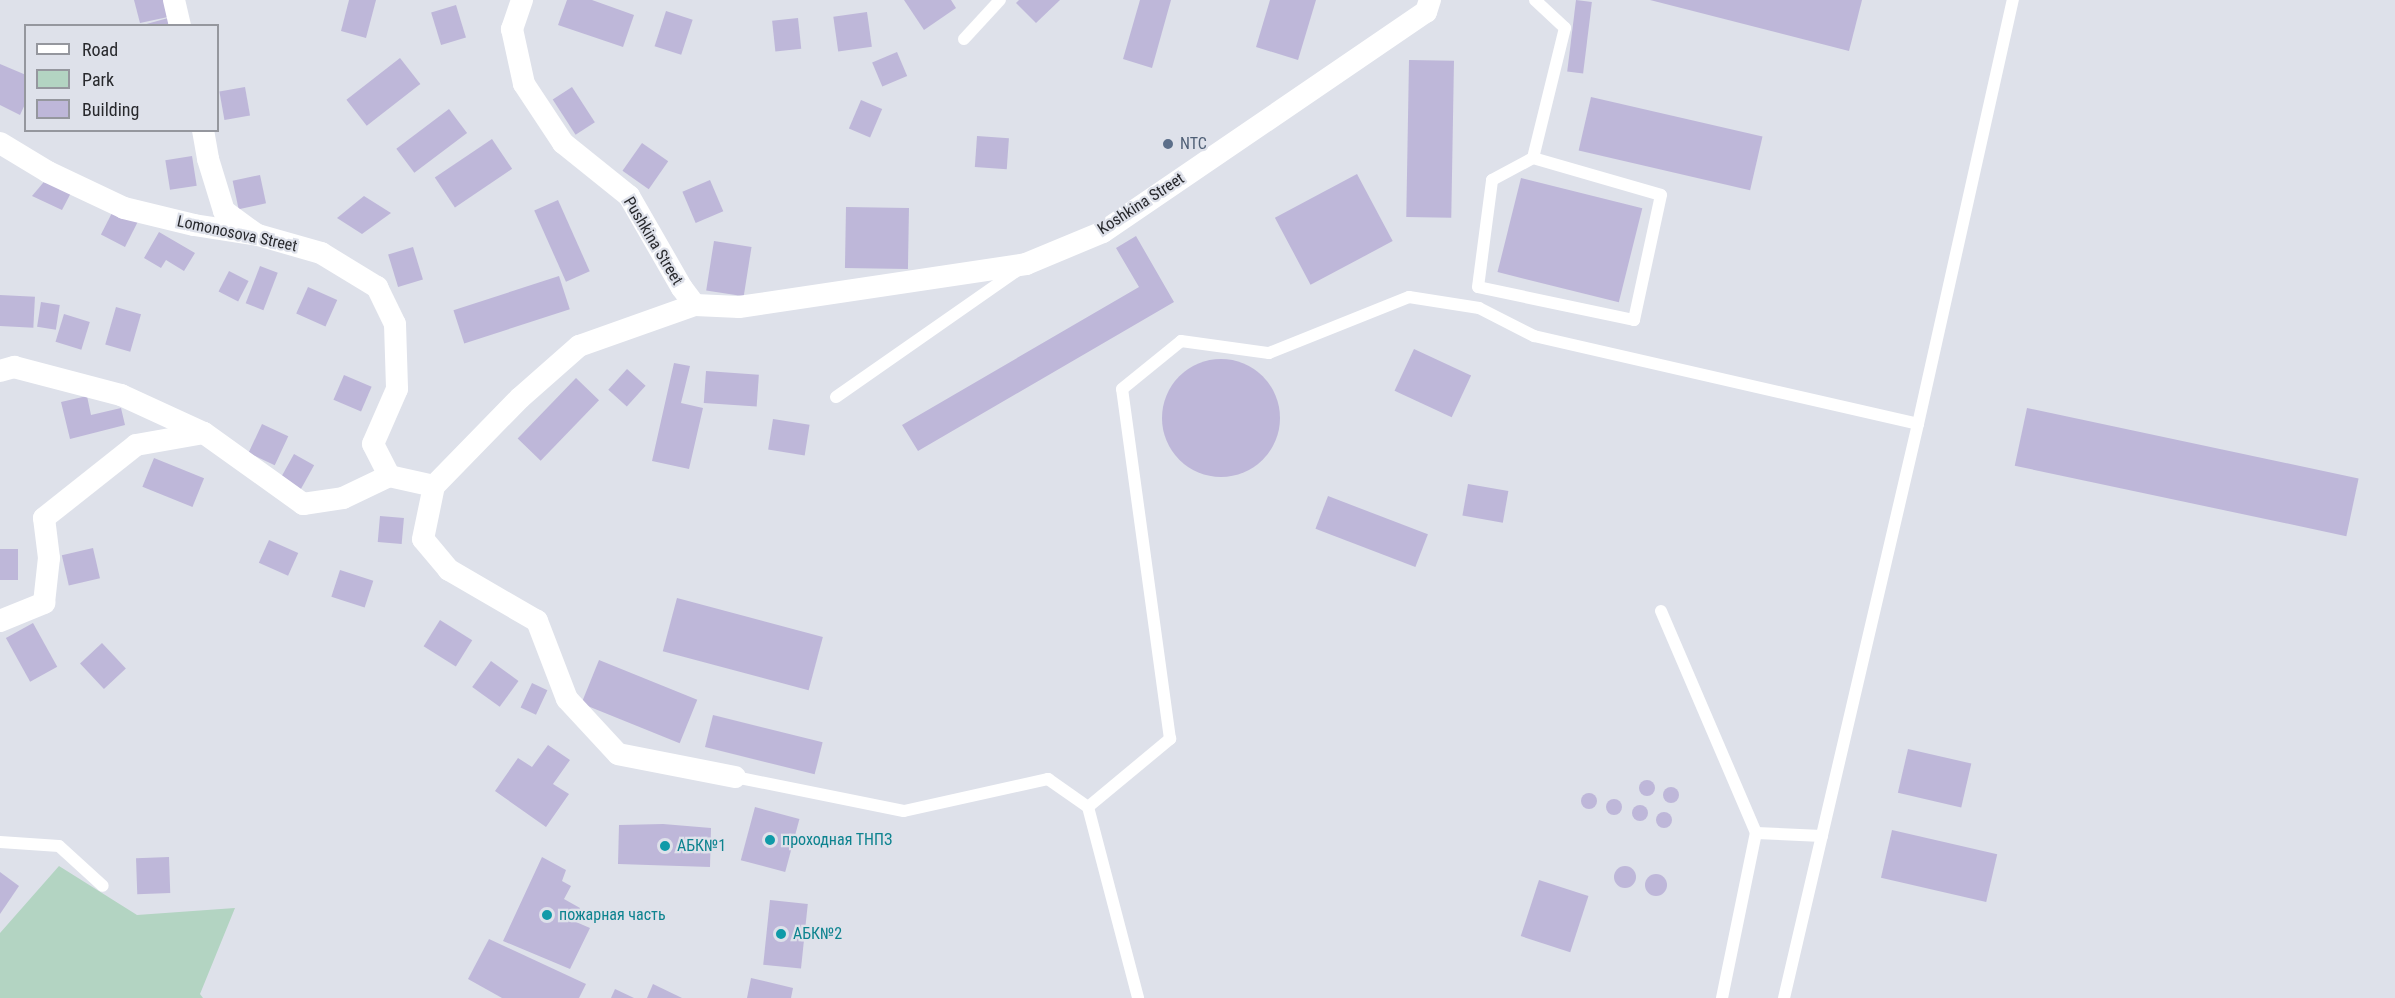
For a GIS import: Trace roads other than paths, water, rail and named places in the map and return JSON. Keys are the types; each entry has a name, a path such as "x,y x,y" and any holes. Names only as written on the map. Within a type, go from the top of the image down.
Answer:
{"street":[{"path":"174,0 180,24"},
{"name":"Pushkina Street","path":"522,0 512,29 524,84 563,142 629,196 682,288 695,305"},
{"name":"Koshkina Street","path":"695,305 740,307 1026,264 1103,232 1426,12 1430,0"},
{"path":"204,132 224,211 258,236"},
{"name":"Lomonosova Street","path":"0,143 48,172 124,208 194,225 258,236 321,253 377,287 395,324 397,389 374,444 388,476"},
{"path":"695,305 579,346 520,398 434,486 423,538 449,570 537,621 567,699 618,754 735,777"},
{"path":"0,371 14,367 120,395 204,433 303,504 343,498 388,476 434,486"},
{"path":"0,621 44,603 49,558 44,518 136,445 204,433"}],"lane":[{"path":"964,39 1000,0"},
{"path":"1533,158 1661,195 1634,320 1478,287 1492,180 1533,158 1565,28 1535,0"},
{"path":"1784,998 1918,424 2013,0"},
{"path":"836,397 1026,264"},
{"path":"1088,807 1170,739 1122,389 1182,341 1269,353 1409,297 1479,308 1534,336 1918,424"},
{"path":"1660,611 1756,833 1722,998"},
{"path":"735,777 904,811 1048,780 1088,807 1138,998"},
{"path":"1756,833 1822,836"},
{"path":"0,842 59,846 103,886"}],"place":[{"name":"NTC","path":"1168,144"},
{"name":"проходная ТНПЗ","path":"770,840"},
{"name":"АБК№1","path":"665,846"},
{"name":"пожарная часть","path":"547,915"},
{"name":"АБК№2","path":"781,934"}]}
